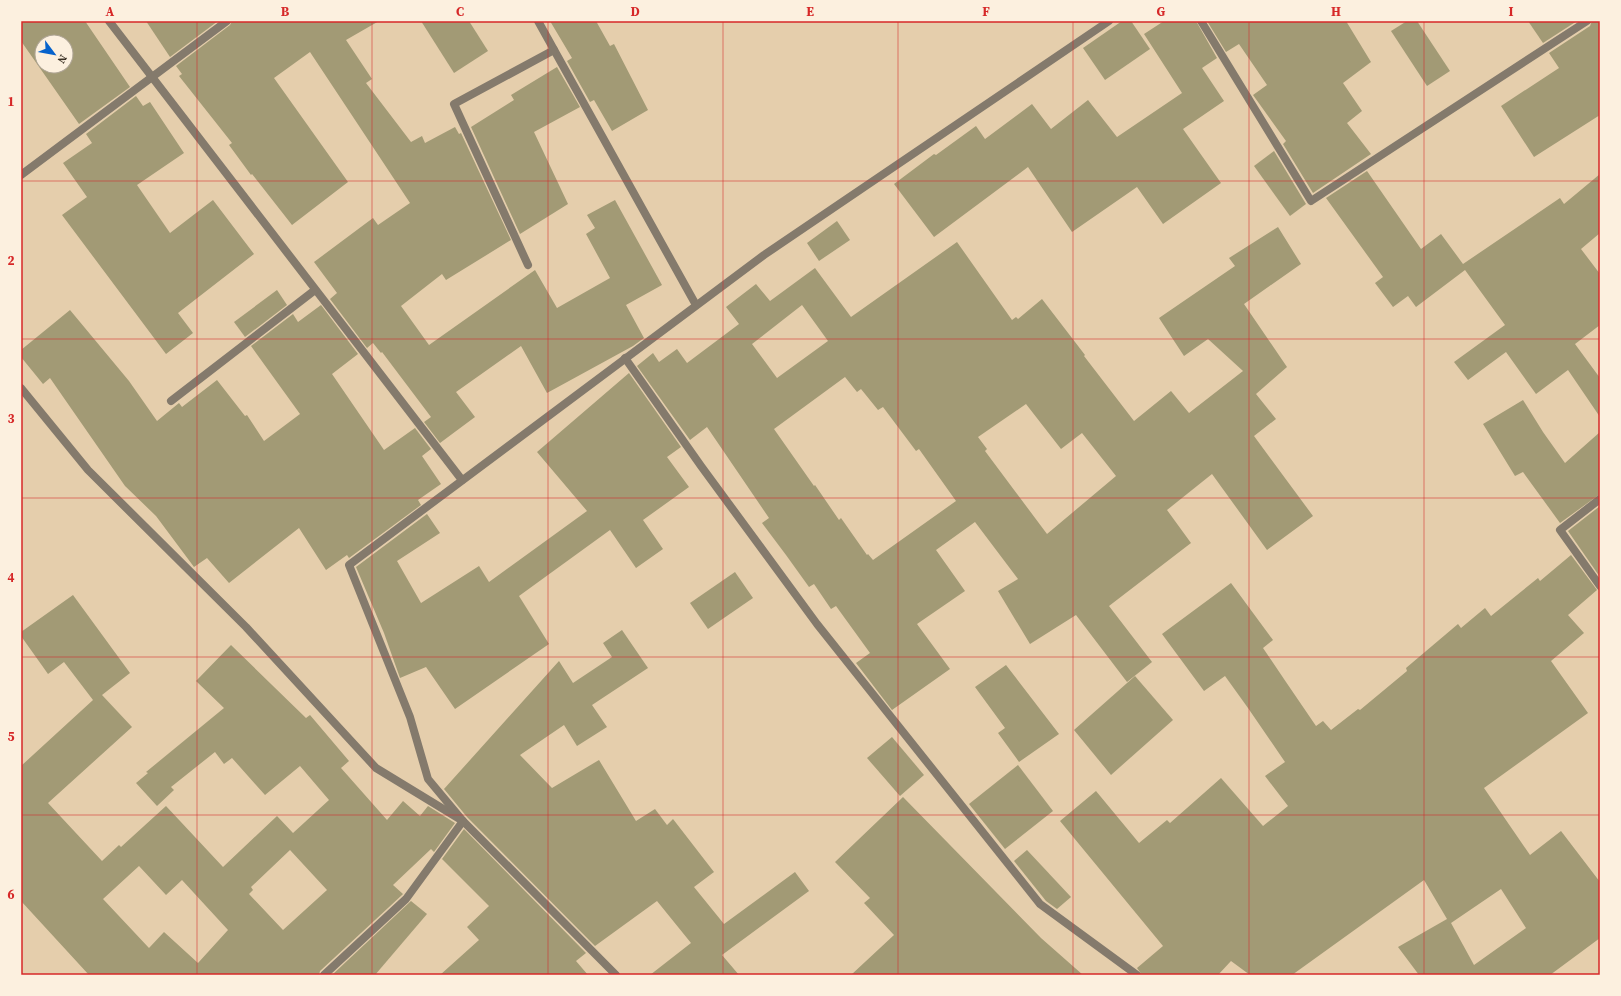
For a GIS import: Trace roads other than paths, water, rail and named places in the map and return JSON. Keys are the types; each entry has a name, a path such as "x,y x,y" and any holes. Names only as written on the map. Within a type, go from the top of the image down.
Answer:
{"street":[{"path":"109,21 462,480"},
{"path":"21,175 227,21"},
{"path":"538,21 696,305"},
{"path":"616,975 463,821 428,780 410,717 349,564 764,255 1110,21"},
{"path":"1201,21 1311,201 1587,21"},
{"path":"528,264 454,104 554,50"},
{"path":"171,401 315,290"},
{"path":"625,358 701,466 817,624 1040,904 1137,975"},
{"path":"21,388 88,470 246,627 376,768 463,821"},
{"path":"1600,499 1560,530 1600,586"},
{"path":"324,975 406,899 463,821"}]}
